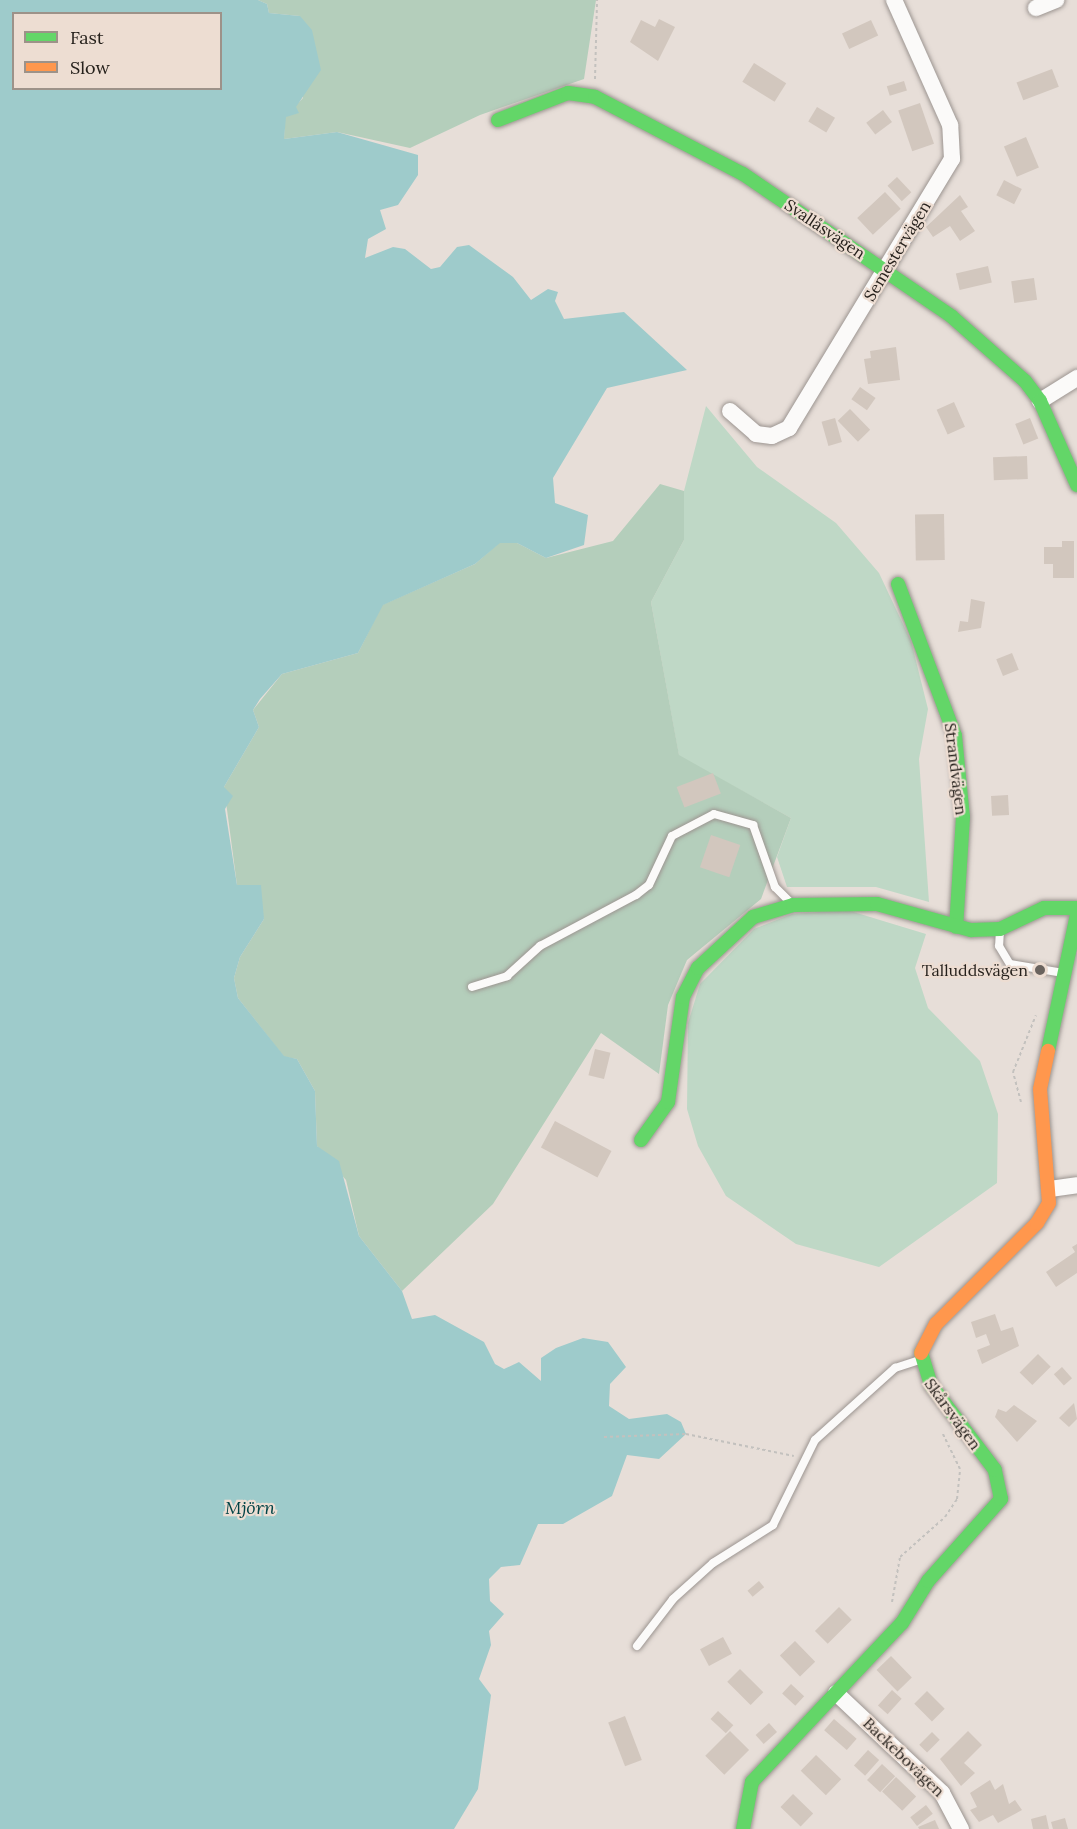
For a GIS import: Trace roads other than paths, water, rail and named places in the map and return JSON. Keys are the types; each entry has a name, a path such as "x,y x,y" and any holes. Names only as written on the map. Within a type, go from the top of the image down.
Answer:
{"street":[{"name":"Semestervägen","path":"730,411 756,434 772,436 789,428 885,269 953,148 950,125 894,0"},
{"path":"1036,8 1056,0"},
{"name":"Svallåsvägen","path":"498,120 568,93 595,97 743,174 951,316 1040,401 1077,485"},
{"path":"1040,401 1077,378"},
{"name":"Strandvägen","path":"898,584 955,736 963,817 956,927"},
{"path":"641,1140 668,1102 674,1033 698,968 753,917 793,905 877,904 956,927 1000,929 1044,908 1077,908"},
{"name":"Skårsvägen","path":"743,1829 752,1782 902,1623 928,1581 1001,1499 995,1470 931,1385 920,1360 924,1340 936,1324 1037,1223 1050,1189 1040,1089 1077,914"},
{"path":"1050,1189 1077,1185"},
{"name":"Backebovägen","path":"836,1693 942,1792 961,1829"}],"lane":[{"path":"472,987 507,976 540,946 567,937 636,896 649,885 672,836 714,814 753,825 775,886 793,905"},
{"path":"1000,929 999,946 1010,964 1066,973"},
{"path":"637,1646 689,1585 773,1525 815,1440 895,1368 920,1360"}],"water":[{"name":"Mjörn","path":"0,0 258,0 267,4 269,13 300,16 312,30 321,70 296,107 299,113 286,117 284,139 337,132 418,155 418,175 398,205 380,210 386,229 368,239 365,258 393,247 405,249 431,269 440,267 457,247 469,245 513,277 531,300 548,289 558,292 555,301 564,319 624,312 687,370 607,388 553,478 555,503 588,515 584,545 546,558 517,543 500,543 475,564 383,605 358,653 282,674 260,699 253,710 259,727 224,787 233,796 225,809 237,885 261,885 264,919 240,957 234,978 238,998 284,1056 297,1059 315,1091 317,1146 339,1161 359,1236 402,1291 412,1319 435,1315 484,1342 495,1364 504,1369 519,1362 541,1381 541,1358 556,1348 583,1338 608,1342 626,1367 610,1384 609,1406 629,1419 667,1414 681,1422 686,1434 659,1459 627,1455 612,1496 563,1524 538,1524 520,1565 501,1567 489,1579 490,1601 504,1614 489,1631 491,1645 479,1679 491,1695 478,1789 454,1829 0,1829"}],"place":[{"name":"Talluddsvägen","path":"1040,970"}]}
